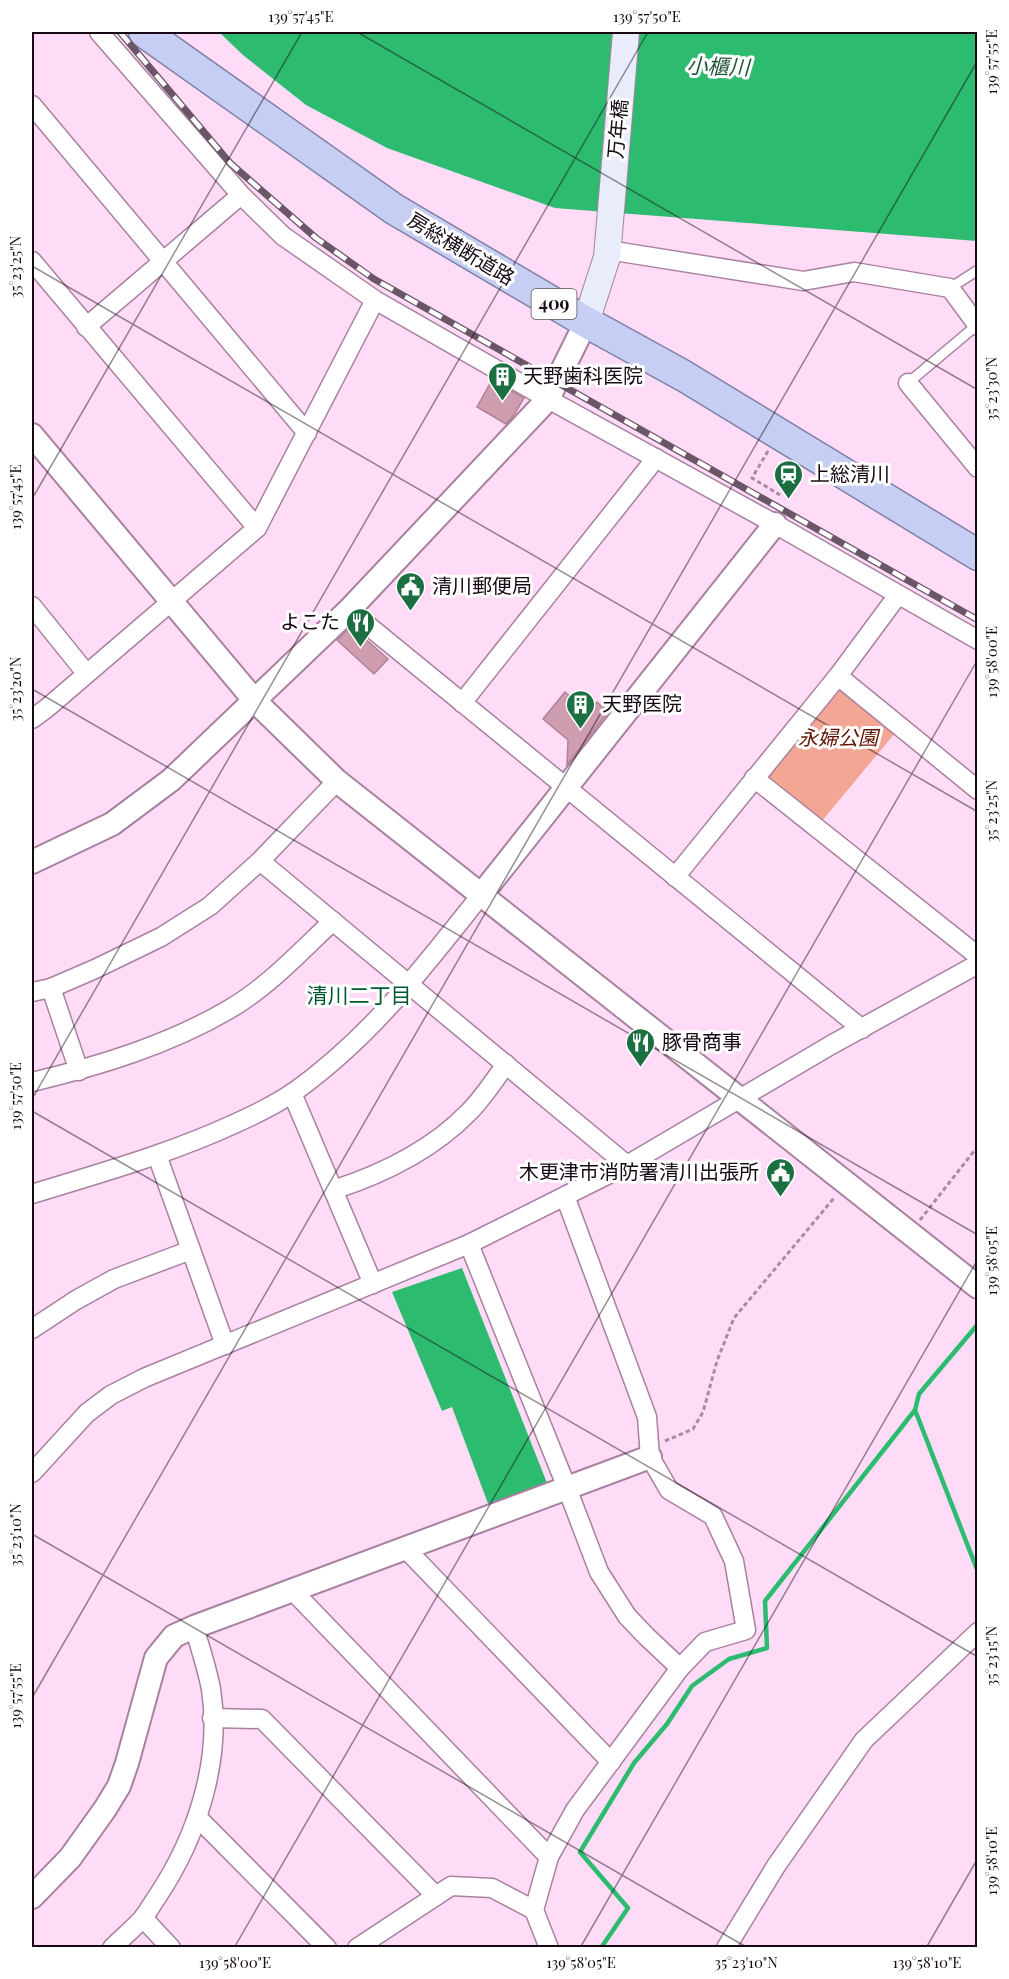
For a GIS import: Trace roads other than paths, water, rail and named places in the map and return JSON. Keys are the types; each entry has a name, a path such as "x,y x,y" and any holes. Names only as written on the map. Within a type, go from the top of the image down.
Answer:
{"highway":[{"name":"房総横断道路","path":"144,32 394,209 586,322 684,376 978,555"}],"main road":[{"name":"万年橋","path":"586,322 609,238 626,32"}],"street":[{"path":"99,32 241,195 283,236 375,300 978,640"},
{"path":"32,105 307,433"},
{"path":"86,327 241,195"},
{"path":"609,238 802,281 854,272 950,288 977,325"},
{"path":"32,261 257,528"},
{"path":"32,719 48,708 257,528 375,300"},
{"path":"32,862 112,824 171,780 349,610 548,399 586,322"},
{"path":"909,383 978,468"},
{"path":"32,435 255,701 337,782 978,1287"},
{"path":"462,703 656,458"},
{"path":"32,1194 157,1155 254,1115 292,1093 356,1042 410,985 775,524"},
{"path":"675,877 838,676 898,595"},
{"path":"32,606 86,673"},
{"path":"349,610 862,1029"},
{"path":"838,676 978,790"},
{"path":"754,778 978,956"},
{"path":"32,992 51,988 95,969 161,937 210,906 260,861 337,782"},
{"path":"260,861 627,1165"},
{"path":"32,1082 79,1071 151,1046 229,1009 273,978 333,921"},
{"path":"32,1473 87,1413 111,1395 144,1378 469,1244 627,1165 978,964"},
{"path":"51,988 79,1071"},
{"path":"333,1190 371,1178 408,1159 469,1113 506,1064"},
{"path":"292,1093 373,1284"},
{"path":"157,1155 225,1345"},
{"path":"549,1947 534,1910 549,1857 575,1810 680,1668 705,1642 746,1630 735,1561 713,1516 669,1490 649,1452 648,1417 565,1196"},
{"path":"469,1244 567,1488 598,1572 612,1594 646,1636 680,1668"},
{"path":"32,1329 114,1280 191,1250"},
{"path":"32,1897 70,1858 105,1809 118,1786 128,1763 156,1658 174,1636 567,1488 649,1452"},
{"path":"405,1548 611,1762"},
{"path":"293,1590 549,1857"},
{"path":"112,1947 143,1918 180,1860 198,1818 212,1756 212,1718 211,1691 194,1627"},
{"path":"726,1947 776,1866 864,1740 978,1632"},
{"path":"212,1718 262,1719 436,1896"},
{"path":"198,1818 327,1947"},
{"path":"357,1947 451,1886 492,1888 534,1910"},
{"path":"143,1918 171,1947"}],"lane":[{"path":"950,288 978,270"},
{"path":"909,383 977,325"}],"water":[{"name":"小櫃川","path":"219,32 977,32 977,241 555,208 387,148 306,105 243,55"},
{"path":"462,1268 547,1483 490,1509 452,1407 442,1411 392,1292"}],"waterway":[{"path":"601,1948 628,1908 580,1852 634,1763 667,1724 692,1686 729,1659 767,1648 765,1601 915,1410 919,1394 978,1324"},
{"path":"915,1410 978,1572"}],"railway":[{"path":"120,32 230,163 316,238 374,279 978,620"}],"place":[{"name":"天野歯科医院","path":"502,402"},
{"name":"上総清川","path":"789,500"},
{"name":"清川郵便局","path":"411,612"},
{"name":"よこた","path":"361,648"},
{"name":"天野医院","path":"581,730"},
{"name":"豚骨商事","path":"641,1068"},
{"name":"木更津市消防署清川出張所","path":"780,1198"}],"district":[{"name":"清川二丁目","path":"359,996"}],"park label":[{"name":"永婦公園","path":"838,738"}]}
